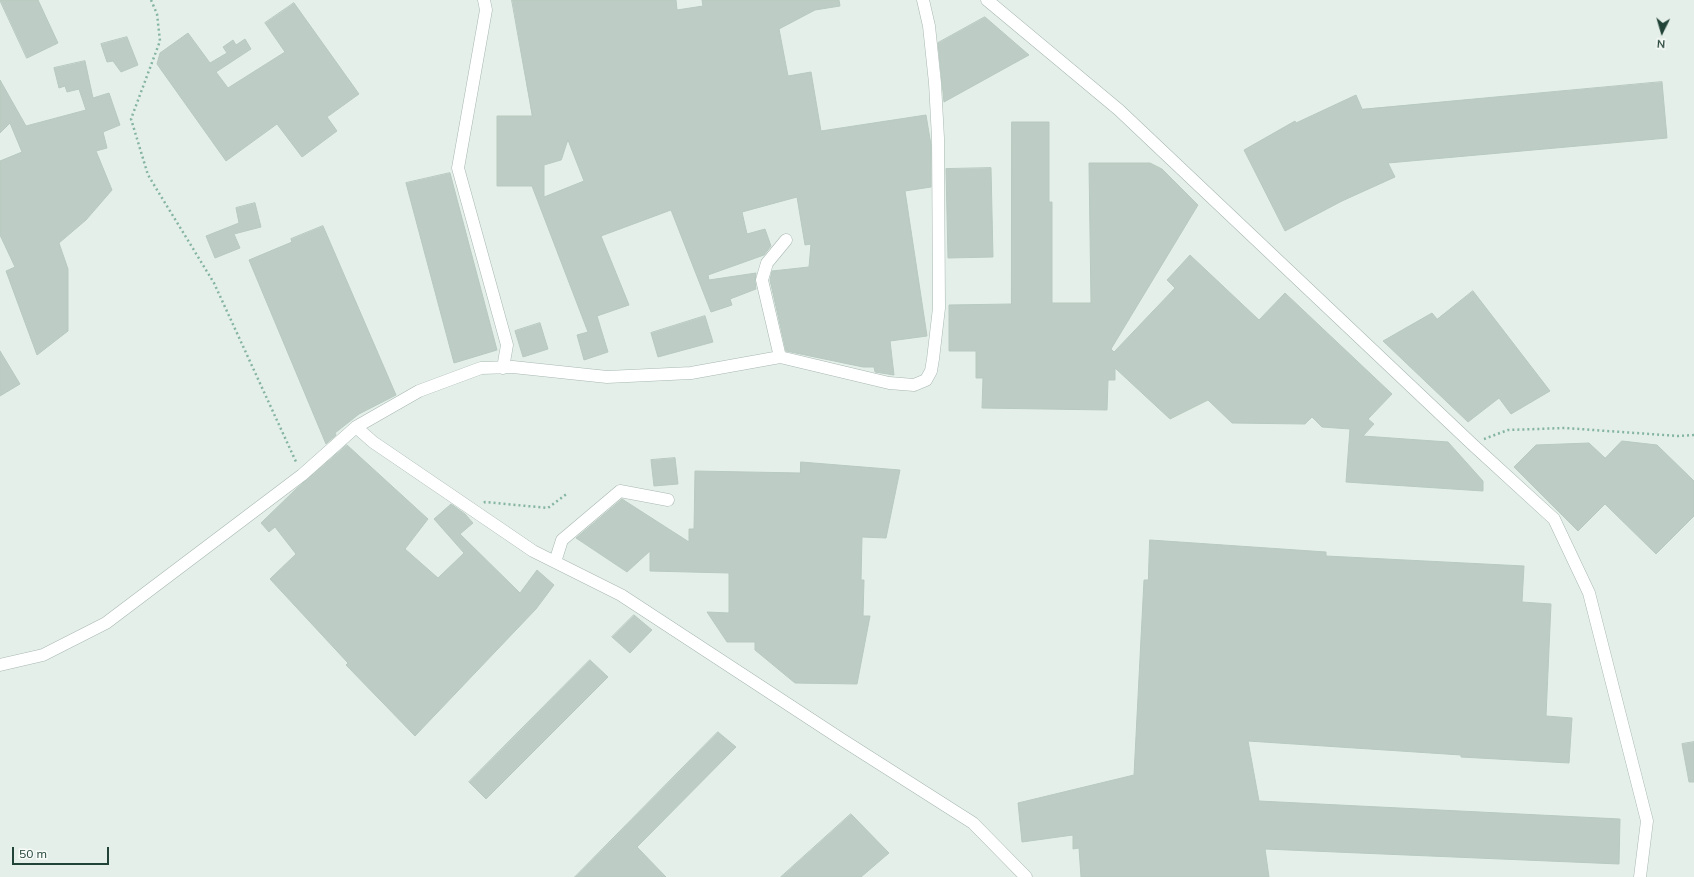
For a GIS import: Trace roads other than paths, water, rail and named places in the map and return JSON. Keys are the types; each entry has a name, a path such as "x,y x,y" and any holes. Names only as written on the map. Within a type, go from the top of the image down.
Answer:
{"street":[{"path":"484,0 486,10 458,168 507,345 503,368"},
{"path":"0,665 43,655 106,623 302,475 356,427 419,391 481,368 503,368 607,377 691,373 780,357 889,383 914,385 926,380 929,376 933,359 939,308 938,138 936,83 929,26 923,0"},
{"path":"986,0 1119,110 1472,444 1554,519 1589,593 1647,821 1640,877"},
{"path":"780,357 762,280 767,263 786,240"},
{"path":"356,427 373,442 533,551 621,595 841,739 973,823 1026,877"},
{"path":"555,562 562,540 620,491 668,500"}]}
